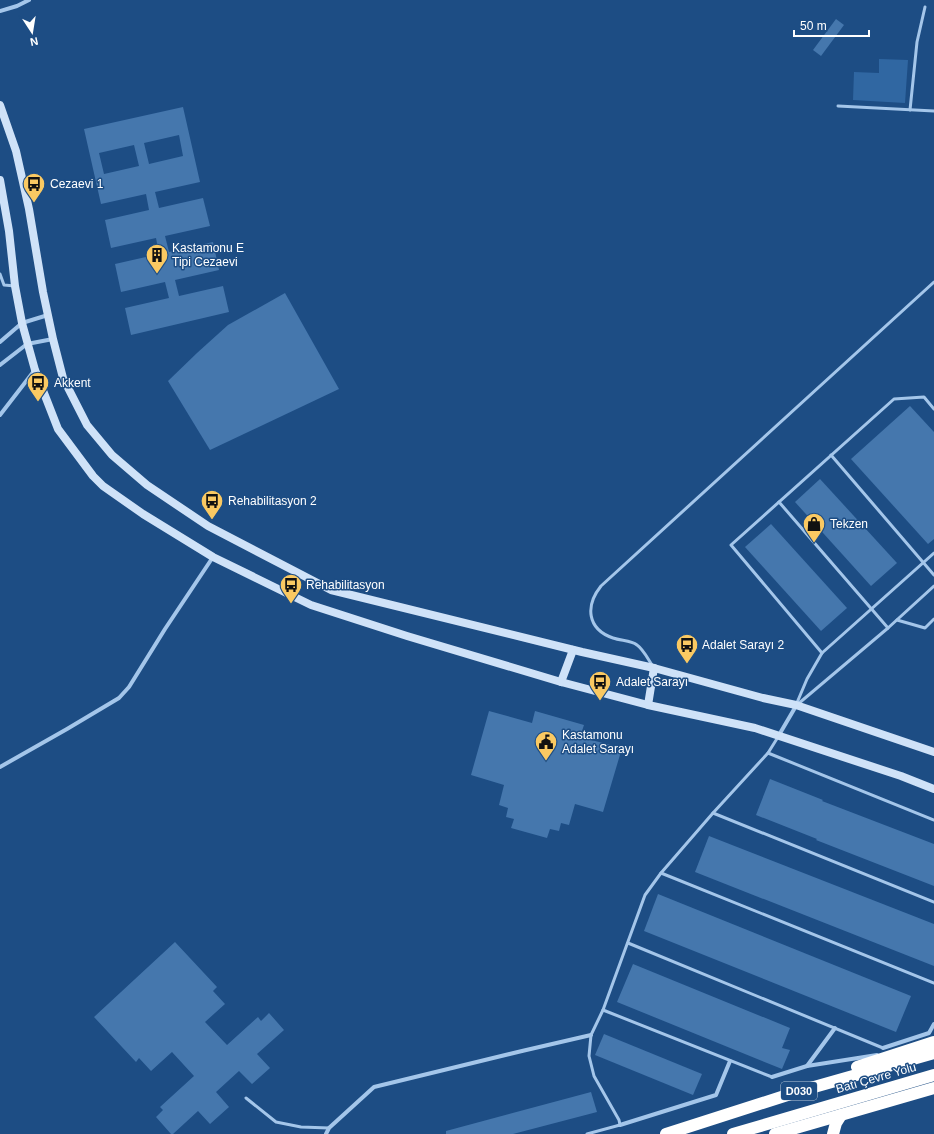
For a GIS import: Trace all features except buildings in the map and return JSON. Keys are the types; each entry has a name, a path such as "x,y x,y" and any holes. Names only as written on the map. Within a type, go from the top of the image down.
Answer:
{"highway":[{"path":"800,1091 832,1075 934,1042"},
{"name":"D030","path":"666,1134 800,1091 934,1053"},
{"name":"Batı Çevre Yolu","path":"733,1134 934,1075"},
{"path":"775,1134 934,1088"},
{"path":"833,1134 836,1123 841,1115"}],"main road":[{"path":"0,105 16,150 29,209 48,315 63,378 87,425 112,455 147,485 208,526 331,590 573,650 654,668 763,698 796,705 934,752"},
{"path":"0,180 9,232 15,286 22,323 35,370 58,429 93,476 103,486 143,514 213,556 311,605 561,682 648,705 755,728 779,735 901,776 934,789"},
{"path":"561,682 573,650"},
{"path":"648,705 654,668"}],"street":[{"path":"0,11 17,6 29,0"},
{"path":"0,342 22,323 48,315"},
{"path":"0,364 27,344 53,339"},
{"path":"0,415 35,370"},
{"path":"0,767 68,729 119,698 129,687 213,556"},
{"path":"779,735 796,705"},
{"path":"883,1048 930,1033 934,1024"},
{"path":"807,1066 835,1028"},
{"path":"326,1134 329,1128 374,1087 522,1050 591,1035"},
{"path":"772,1077 807,1066 903,1052"},
{"path":"620,1125 716,1095 730,1061"}],"lane":[{"path":"910,110 917,42 925,6"},
{"path":"838,106 934,111"},
{"path":"0,274 4,285"},
{"path":"0,282 4,285 15,286"},
{"path":"654,668 640,647 636,644 615,639 606,635 594,624 591,616 592,600 601,586 934,282"},
{"path":"822,653 731,545 894,399 924,397 934,409"},
{"path":"831,455 934,575"},
{"path":"779,502 888,628"},
{"path":"796,705 807,679 822,653 934,553"},
{"path":"796,705 934,588"},
{"path":"897,620 925,628 934,619"},
{"path":"586,1134 620,1125 619,1120 594,1076 589,1056 591,1035 603,1010 645,895 661,873 712,813 768,753 779,735"},
{"path":"768,753 934,820"},
{"path":"712,813 934,902"},
{"path":"661,873 934,983"},
{"path":"628,943 883,1048"},
{"path":"603,1010 772,1077"},
{"path":"246,1098 276,1122 301,1127 329,1128"}],"shaded area":[{"path":"879,59 908,60 905,103 853,100 854,72 879,73"}],"place":[{"name":"Cezaevi 1","path":"34,204"},
{"name":"Kastamonu E Tipi Cezaevi","path":"157,274"},
{"name":"Akkent","path":"38,402"},
{"name":"Rehabilitasyon 2","path":"212,520"},
{"name":"Tekzen","path":"814,544"},
{"name":"Rehabilitasyon","path":"291,604"},
{"name":"Adalet Sarayı 2","path":"687,664"},
{"name":"Adalet Sarayı","path":"600,702"},
{"name":"Kastamonu Adalet Sarayı","path":"546,762"}]}
